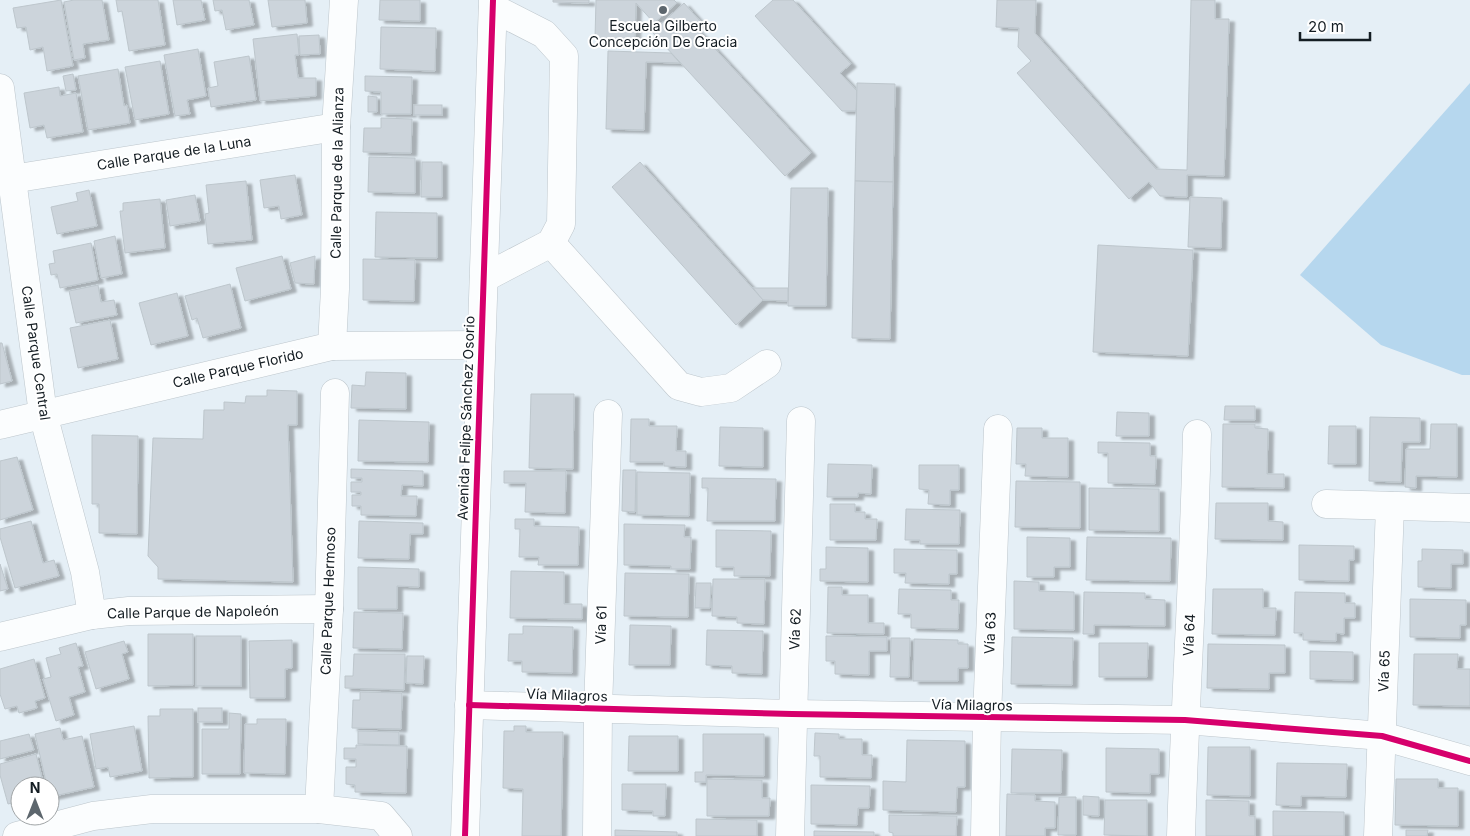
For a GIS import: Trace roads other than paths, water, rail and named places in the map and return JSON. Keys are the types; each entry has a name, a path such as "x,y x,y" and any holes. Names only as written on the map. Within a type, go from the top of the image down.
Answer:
{"street":[{"name":"Calle Parque de la Alianza","path":"332,346 335,289 336,127 344,0"},
{"path":"484,278 551,244 561,224 564,56 544,34 493,4"},
{"name":"Avenida Felipe Sánchez Osorio","path":"465,836 493,4"},
{"name":"Calle Parque Central","path":"0,88 43,414 85,572 92,615"},
{"name":"Calle Parque de la Luna","path":"12,180 336,127"},
{"path":"551,244 679,386 701,392 731,388 767,364"},
{"name":"Calle Parque Florido","path":"0,426 43,414 332,346 481,344"},
{"name":"Calle Parque Hermoso","path":"319,809 329,610 335,392"},
{"name":"Vía 61","path":"597,836 598,709 608,414"},
{"name":"Vía 62","path":"790,836 801,421"},
{"name":"Vía 63","path":"985,836 987,718 998,429"},
{"name":"Vía 64","path":"1181,836 1196,518 1197,434"},
{"path":"1326,504 1470,508"},
{"name":"Vía 65","path":"1378,836 1390,506"},
{"name":"Calle Parque de Napoleón","path":"0,637 92,615 129,611 329,610"},
{"name":"Vía Milagros","path":"469,705 792,714 1185,720 1382,736 1470,761"},
{"path":"17,836 93,816 152,808 319,809 381,816 398,836"}],"place":[{"name":"Escuela Gilberto Concepción De Gracia","path":"663,10"}]}
